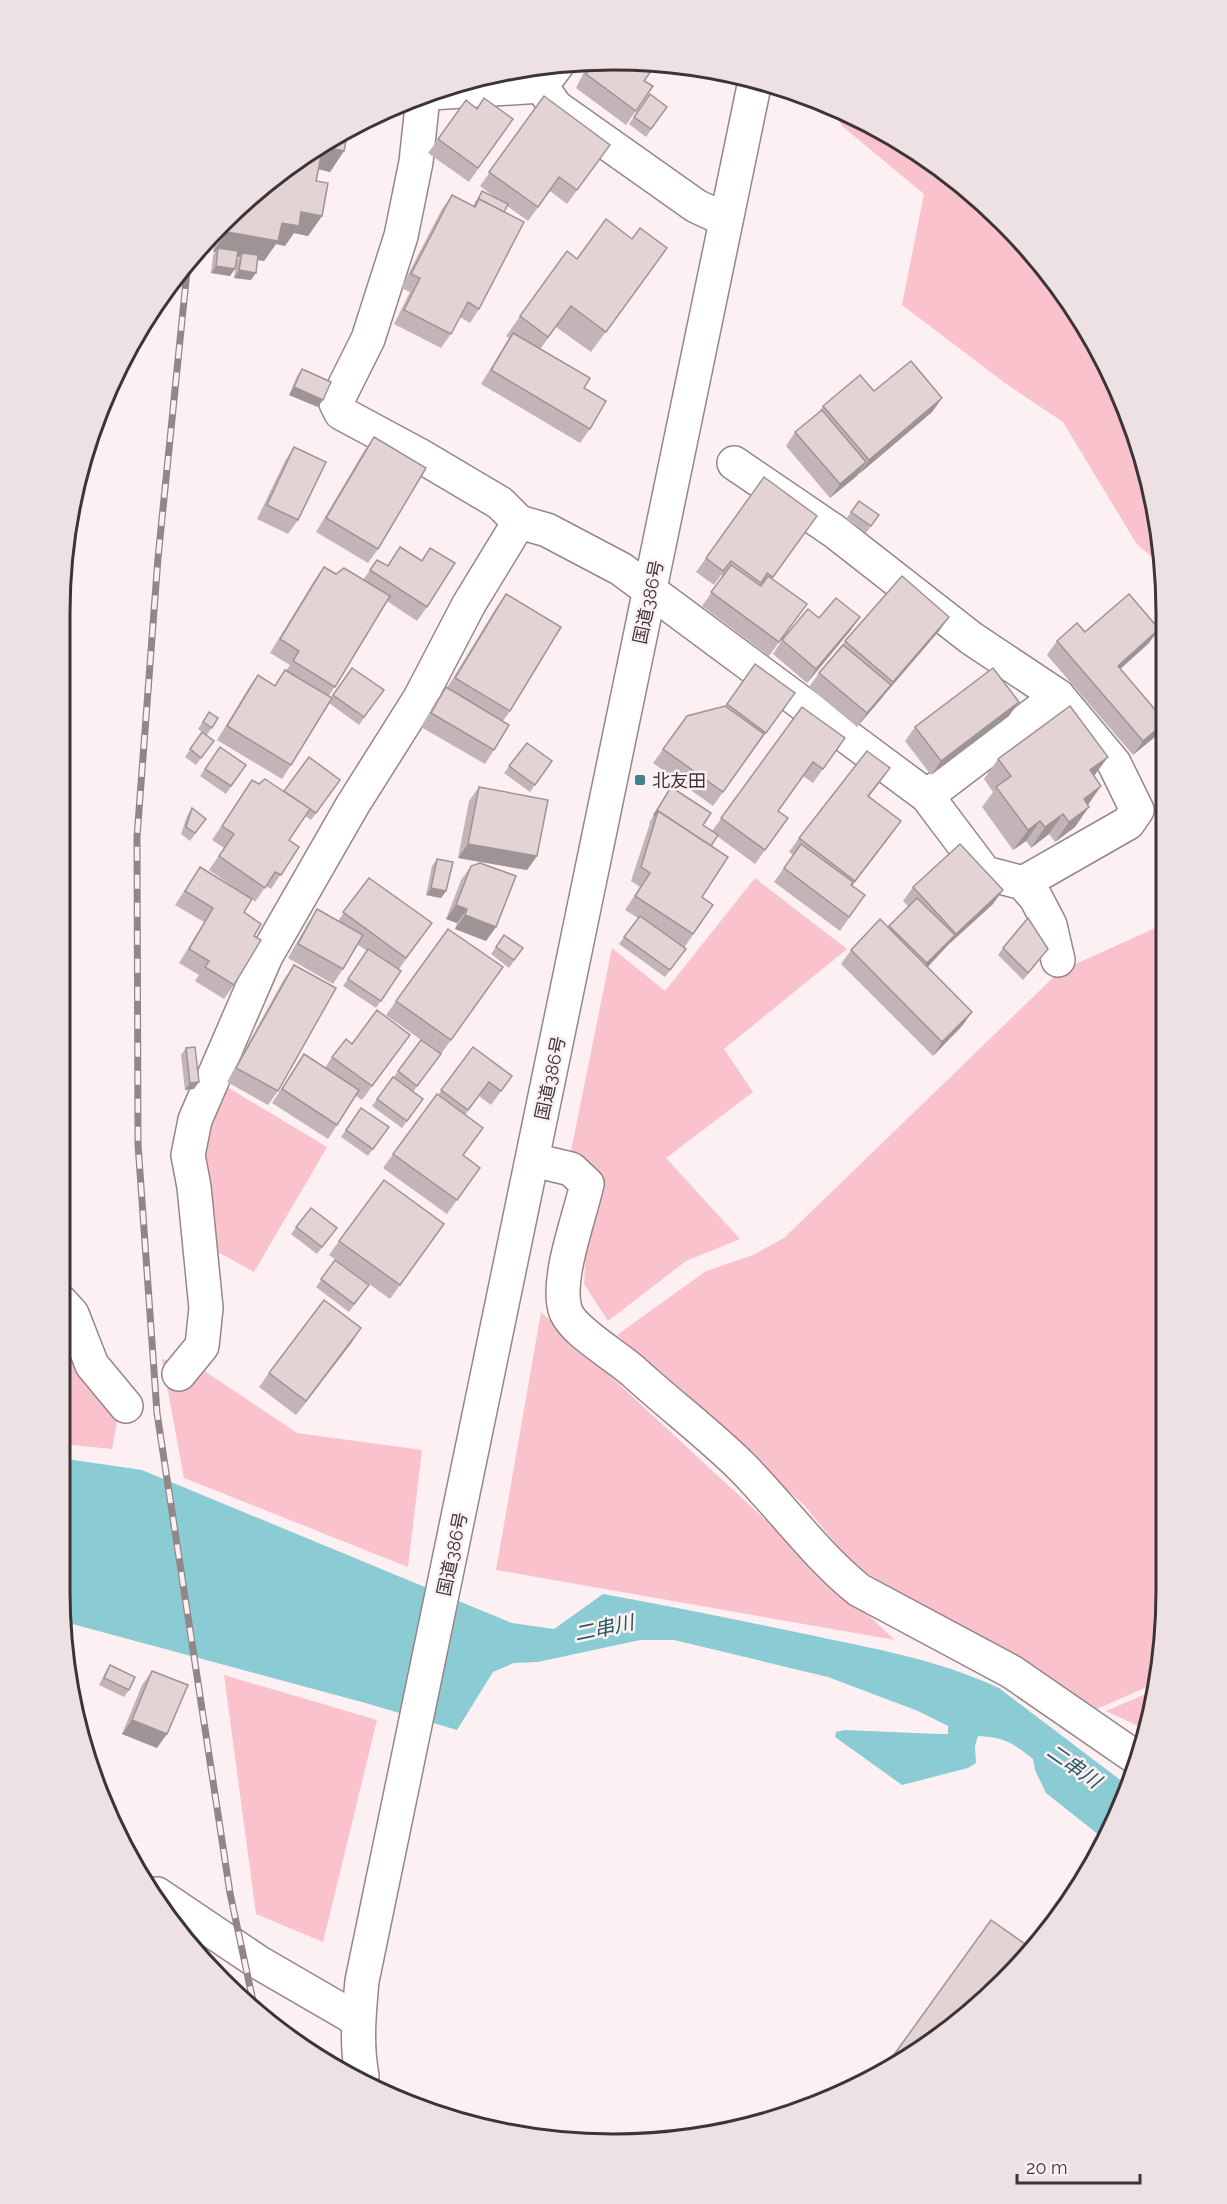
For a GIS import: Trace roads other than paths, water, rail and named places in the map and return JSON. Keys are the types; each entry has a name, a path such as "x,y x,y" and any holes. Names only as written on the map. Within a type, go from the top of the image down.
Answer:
{"main road":[{"path":"505,82 549,75 556,107 696,206 726,220"},
{"name":"国道386号","path":"361,2072 358,2020 362,1981 753,89"},
{"path":"422,106 417,162 401,236 368,339 336,403 341,413 419,455 500,503 519,522 547,530 602,558 651,591 927,796 985,873 1023,883 1036,898 1050,925 1058,960"},
{"path":"734,463 834,531 971,638 1058,696 1114,764 1137,810 1128,823 1023,883"},
{"path":"179,1374 202,1346 206,1308 194,1187 188,1155 195,1120 266,956 352,806 420,698 469,604 519,522"},
{"path":"927,796 1058,696"},
{"path":"533,1160 571,1169 587,1184 567,1263 563,1289 565,1310 581,1332 618,1358 704,1431 744,1470 840,1575 858,1590 1012,1672 1131,1756"},
{"path":"70,1312 92,1365 126,1406"},
{"path":"170,1902 258,1962 358,2020"}],"water":[{"name":"二串川","path":"70,1459 142,1470 512,1623 554,1629 603,1594 854,1644 952,1669 999,1688 1122,1781 1099,1835 1046,1793 1035,1770 1033,1759 1002,1739 978,1736 975,1746 976,1763 968,1768 902,1785 835,1737 836,1732 845,1730 948,1734 948,1726 918,1711 828,1677 674,1640 640,1640 538,1662 514,1663 493,1672 457,1730 72,1624"}],"railway":[{"path":"186,279 158,558 137,837 138,1144 157,1413 230,1893 252,1996"}],"place":[{"name":"北友田","path":"640,780"}]}
